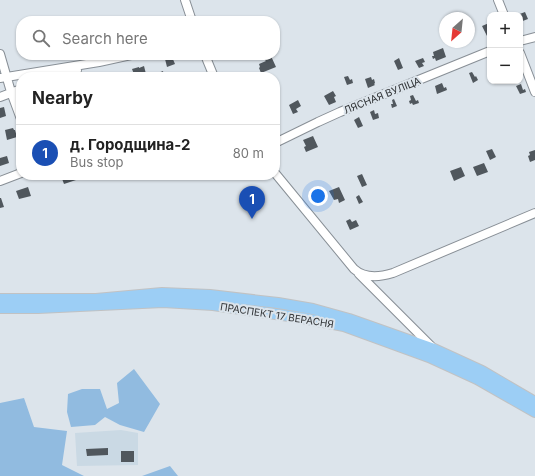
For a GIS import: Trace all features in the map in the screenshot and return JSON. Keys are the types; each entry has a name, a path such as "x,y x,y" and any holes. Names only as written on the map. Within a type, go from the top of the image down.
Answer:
{"main road":[{"name":"ПРАСПЕКТ 17 ВЕРАСНЯ","path":"0,299 96,299 162,293 210,294 313,309 349,319 434,349 482,371 535,402"},
{"name":"ПРАСПЕКТ 17 ВЕРАСНЯ","path":"0,308 38,308 163,302 213,305 304,318 344,326 429,357 477,379 535,412"}],"street":[{"path":"185,0 190,16"},
{"path":"498,0 503,12"},
{"path":"523,40 535,37"},
{"name":"ЛЯСНАЯ ВУЛІЦА","path":"280,141 340,112 487,52"},
{"path":"0,54 3,78 11,92 16,106"},
{"path":"39,72 108,60"},
{"path":"206,60 212,72"},
{"path":"523,61 535,92"},
{"path":"70,72 99,62"},
{"path":"3,78 16,76"},
{"path":"0,97 16,90"},
{"path":"0,181 16,175"},
{"path":"280,179 345,259 434,349"},
{"path":"357,272 373,277 393,273 535,214"}],"shaded area":[{"path":"134,369 160,404 144,432 120,425 105,417 95,425 71,427 67,412 68,394 82,389 100,389 107,409 119,403 117,383"},
{"path":"24,398 34,427 67,431 62,465 84,476 0,476 0,403"},
{"path":"121,430 138,433 138,465 77,466 75,433"},
{"path":"170,466 178,476 142,476"}],"building":[{"path":"525,12 528,19 523,21 523,13"},
{"path":"487,24 487,36 482,26"},
{"path":"443,48 446,57 436,61 432,56 434,56 433,52"},
{"path":"399,58 403,68 398,70 394,61"},
{"path":"423,58 425,62 422,63 424,66 419,68 415,61"},
{"path":"165,60 173,60 175,64 167,67"},
{"path":"265,60 273,60 276,67 261,72 259,64 266,61"},
{"path":"144,66 146,72 133,72 132,69"},
{"path":"472,72 478,80 473,83 469,73"},
{"path":"348,76 350,80 352,79 353,83 347,85 344,77"},
{"path":"371,77 372,80 374,79 375,85 368,88 365,79"},
{"path":"442,83 444,88 446,87 447,90 437,94 435,86"},
{"path":"521,84 523,90 525,89 526,92 520,94 516,86"},
{"path":"333,91 336,96 334,97 336,102 329,105 324,96"},
{"path":"413,95 419,103 413,105 412,103 410,104 409,101 411,100 410,96"},
{"path":"394,99 397,106 392,108 391,104 393,104 392,100"},
{"path":"298,100 301,106 296,109 298,112 293,114 289,105"},
{"path":"4,107 6,116 0,118 0,108"},
{"path":"374,110 375,114 378,113 379,118 373,120 370,112"},
{"path":"359,117 363,126 358,128 354,120"},
{"path":"13,128 15,130 16,137 7,140 5,130"},
{"path":"313,136 318,147 306,152 304,147 306,146 303,140"},
{"path":"492,149 496,157 490,160 486,151"},
{"path":"535,150 535,160 530,162 528,156 530,155 529,152"},
{"path":"7,156 9,163 0,166 0,158"},
{"path":"484,163 488,172 477,176 473,167"},
{"path":"461,167 465,176 454,181 450,171"},
{"path":"362,174 367,185 362,187 357,176"},
{"path":"62,180 76,180 64,184"},
{"path":"28,187 31,196 19,199 16,191"},
{"path":"339,187 345,200 339,203 338,199 334,200 329,191"},
{"path":"359,195 363,202 359,204 356,197"},
{"path":"0,198 4,207 0,208"},
{"path":"350,219 352,222 356,220 359,226 350,230 346,221"},
{"path":"108,448 108,455 87,456 86,449"},
{"path":"121,451 134,451 134,462 121,462"}],"place":[{"name":"д. Городщина-2","path":"252,219"}]}
